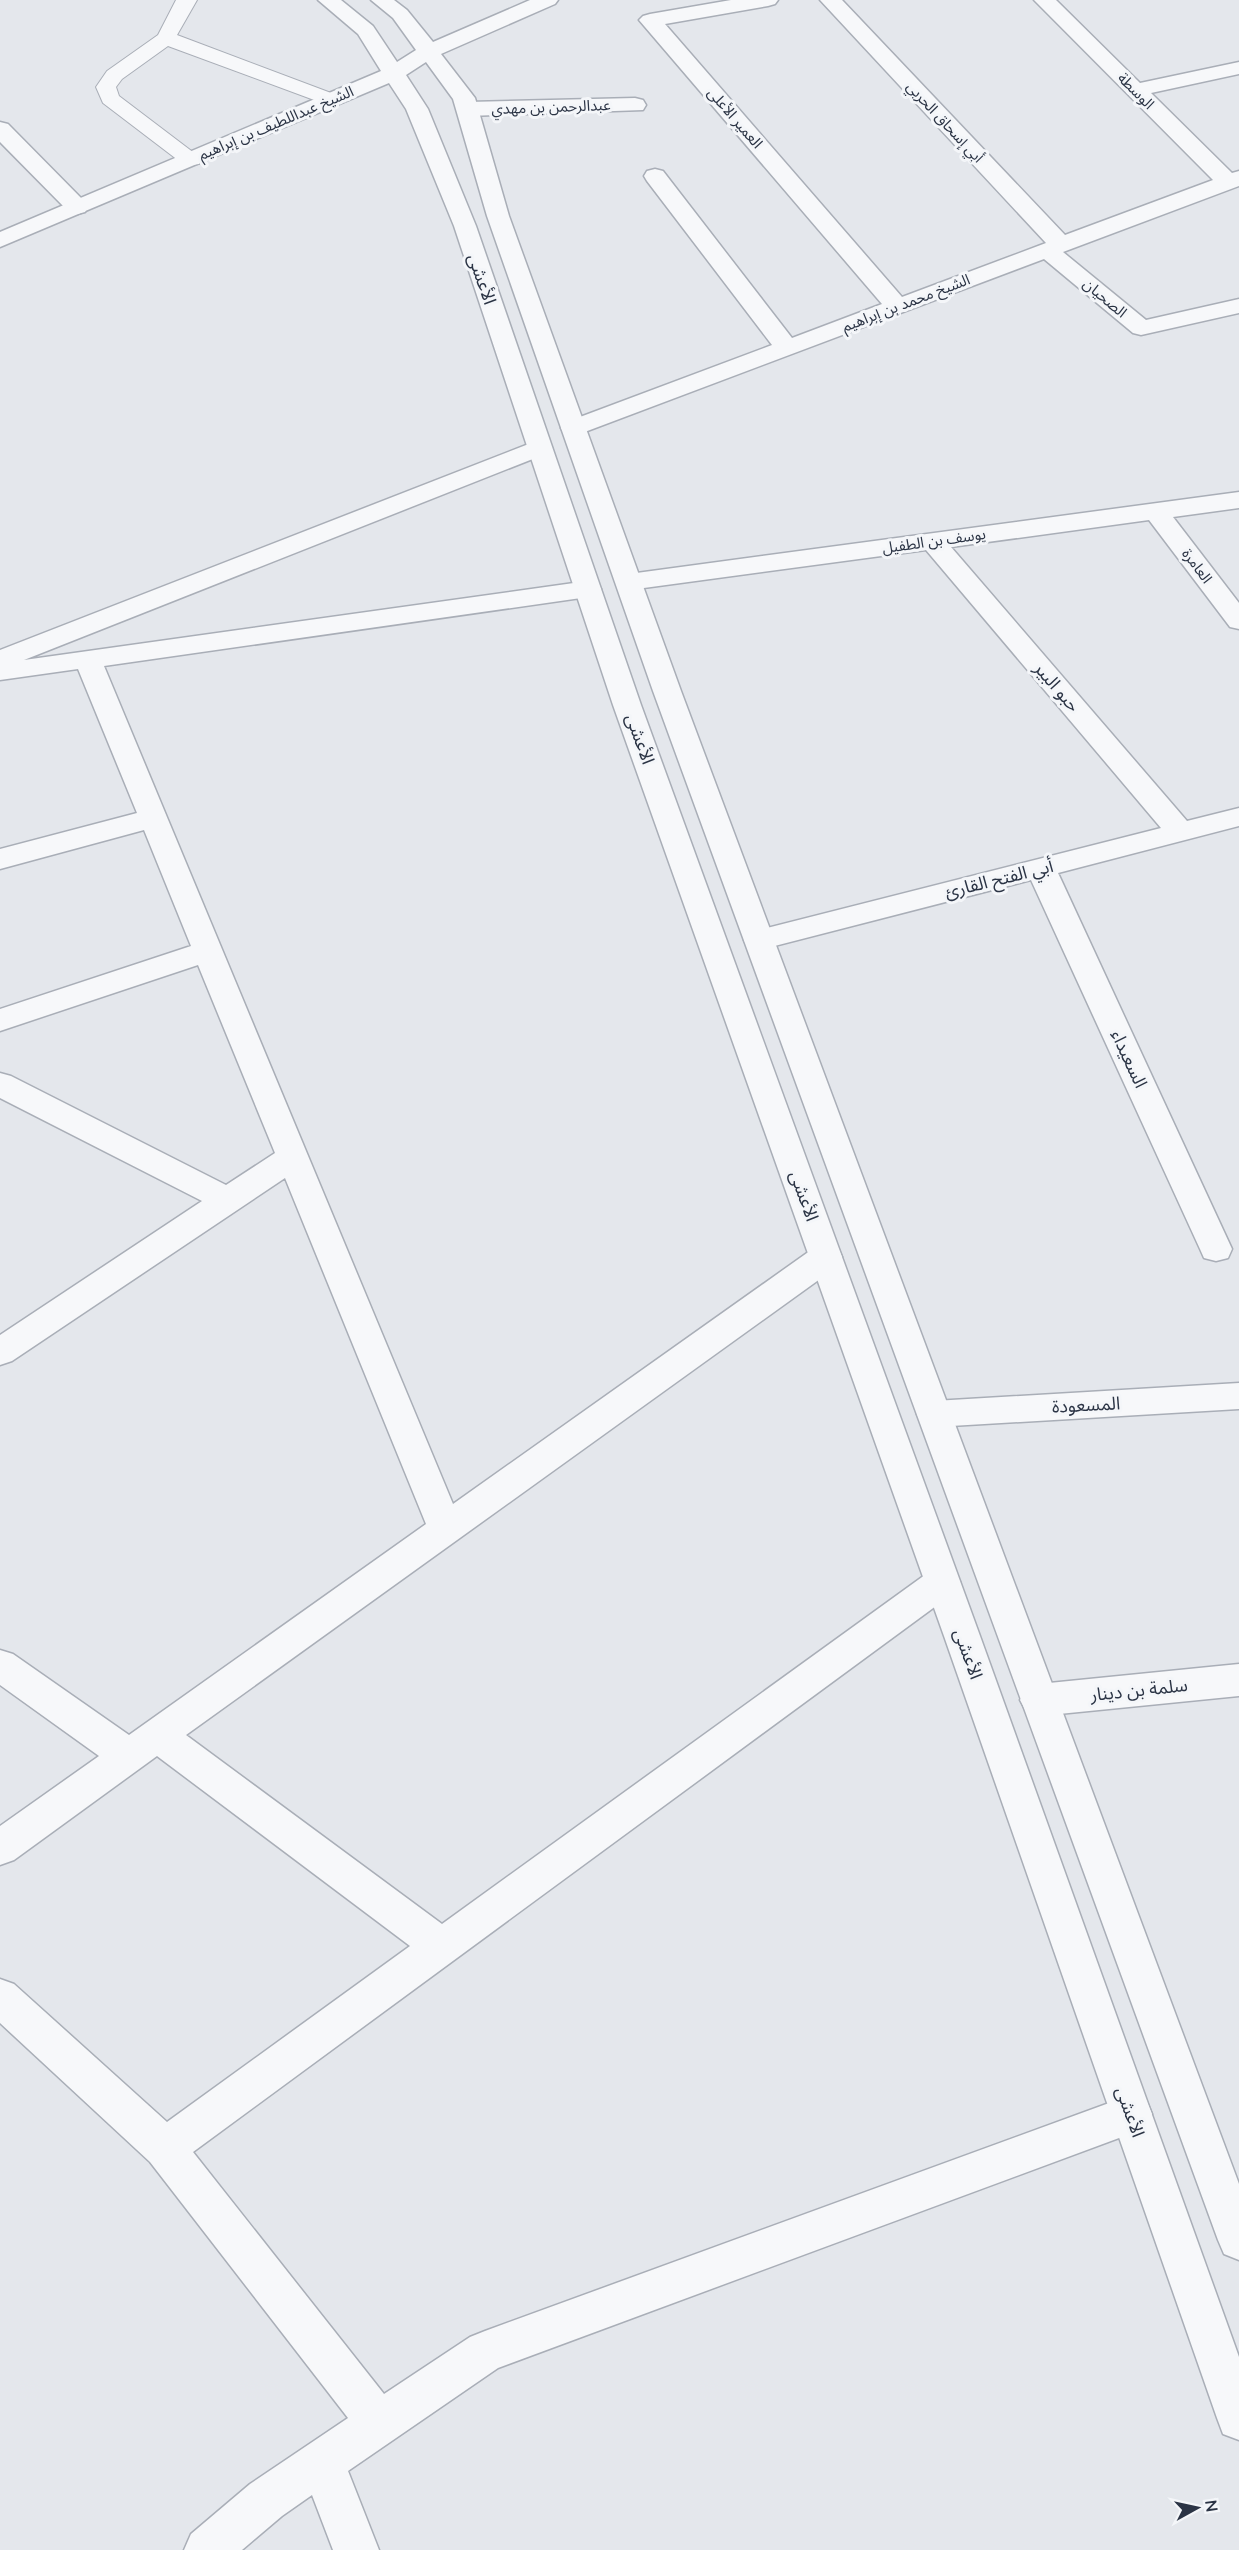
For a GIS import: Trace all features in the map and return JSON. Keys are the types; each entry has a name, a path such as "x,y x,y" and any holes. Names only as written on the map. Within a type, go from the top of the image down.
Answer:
{"street":[{"name":"الأعشى","path":"328,0 366,30 417,109 465,226 588,589 1239,2418"},
{"name":"الأعشى","path":"381,0 400,14 465,98 498,216 628,582 1239,2240"},
{"name":"الشيخ عبداللطيف بن إبراهيم","path":"0,240 394,73 428,52 548,0"},
{"name":"العمير الأعلى","path":"768,0 650,20 897,306"},
{"name":"أبي إسحاق الحربي","path":"830,0 1054,247"},
{"name":"الوسطة","path":"1044,0 1233,180"},
{"path":"1136,90 1239,68"},
{"name":"عبدالرحمن بن مهدي","path":"468,109 635,105"},
{"path":"0,129 77,207"},
{"path":"655,176 787,348"},
{"name":"الشيخ محمد بن إبراهيم","path":"573,428 1233,180"},
{"name":"الصحيان","path":"1054,247 1141,328 1239,306"},
{"path":"0,660 539,448"},
{"name":"يوسف بن الطفيل","path":"628,582 1239,500"},
{"name":"العامرة","path":"1155,511 1239,621"},
{"name":"حبو البير","path":"932,541 1181,833"},
{"path":"0,672 588,589"},
{"path":"88,660 446,1529"},
{"path":"0,859 154,818"},
{"name":"أبي الفتح القارئ","path":"759,940 1181,833 1233,827"},
{"name":"السعيداء","path":"1041,869 1216,1249"},
{"path":"0,1020 207,951"},
{"path":"0,1084 227,1200"},
{"path":"0,1352 292,1157"},
{"path":"0,1848 826,1257"},
{"name":"المسعودة","path":"934,1414 1239,1396"},
{"path":"165,2148 942,1581"},
{"path":"0,1665 143,1746 442,1947"},
{"name":"سلمة بن دينار","path":"1039,1700 1239,1680"},
{"path":"0,1997 165,2148 380,2424"},
{"path":"207,2550 266,2500 485,2352 1131,2114"},
{"path":"322,2462 356,2550"}],"lane":[{"path":"187,0 166,38 114,75 106,87 110,99 191,159"},
{"path":"166,38 332,100"}]}
